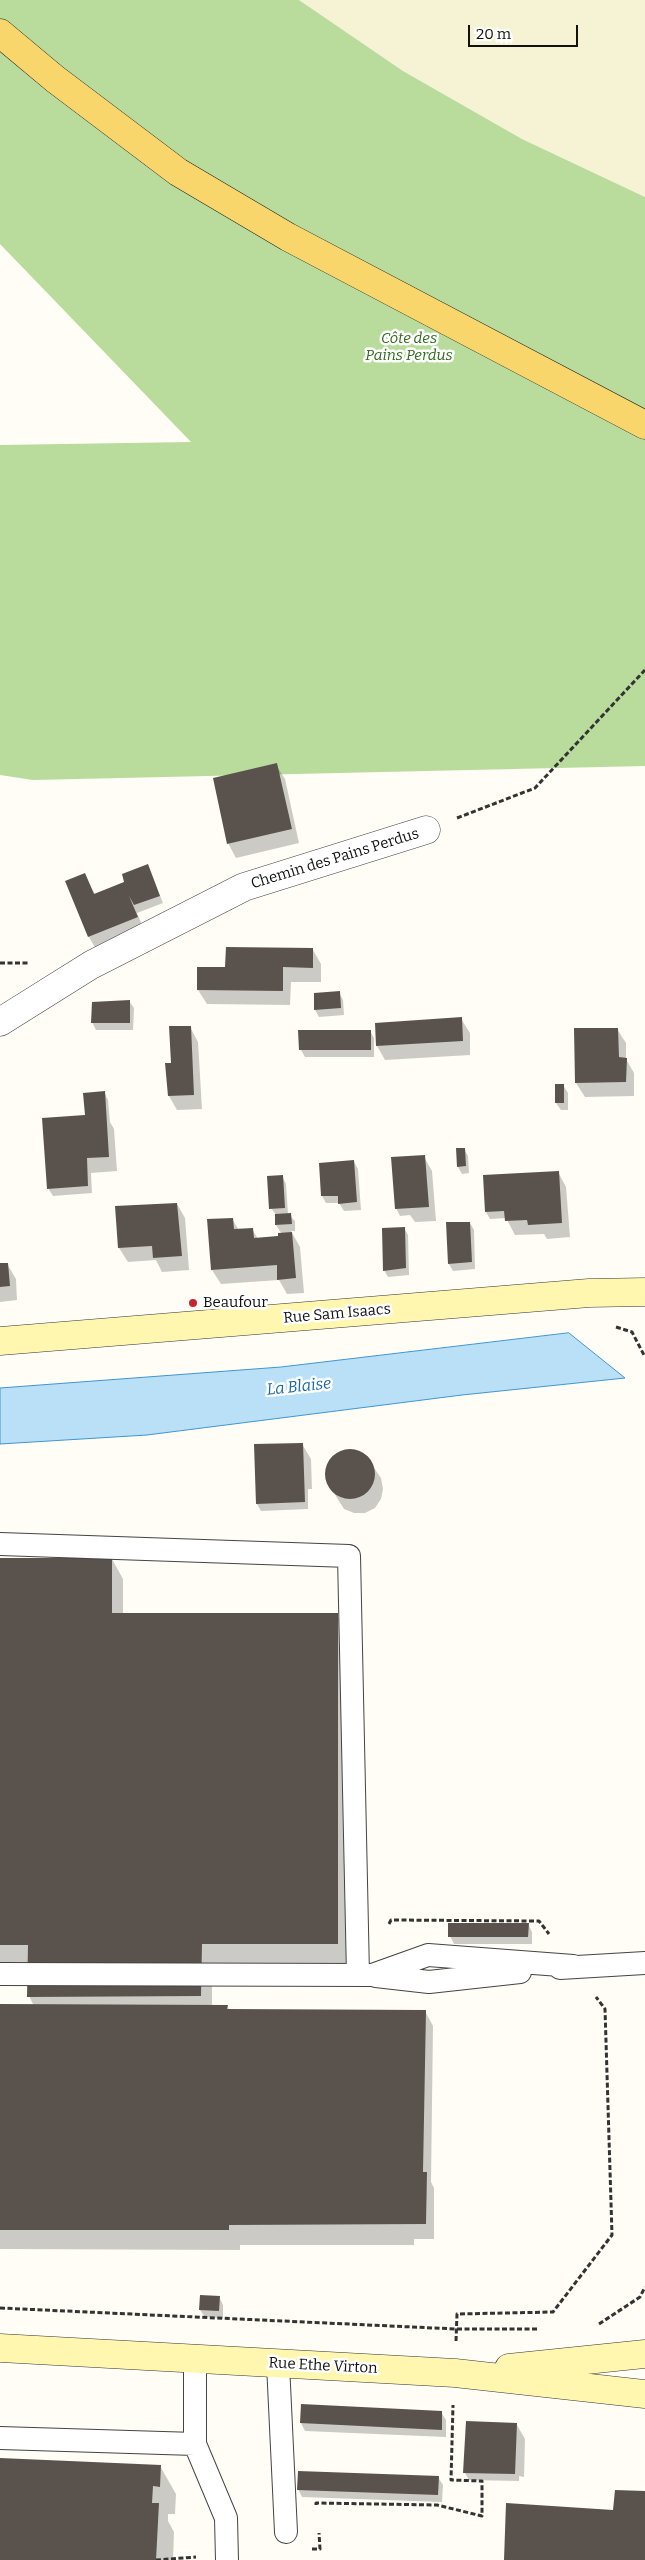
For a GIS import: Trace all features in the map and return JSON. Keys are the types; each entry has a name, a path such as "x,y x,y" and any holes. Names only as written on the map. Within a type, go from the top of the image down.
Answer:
{"main road":[{"path":"0,33 55,79 178,172 288,237 645,425"},
{"path":"508,354 645,409"},
{"name":"Rue Sam Isaacs","path":"0,1341 589,1293 645,1292"},
{"name":"Rue Ethe Virton","path":"0,2348 455,2373 645,2394"},
{"path":"455,2373 645,2354"}],"street":[{"name":"Chemin des Pains Perdus","path":"0,1022 91,964 244,888 426,830"}],"lane":[{"path":"0,1544 350,1556 358,1951 365,1975"},
{"path":"0,1974 365,1975 428,1955 573,1966 645,1963"},
{"path":"195,2360 195,2444 226,2518 227,2558"},
{"path":"278,2364 286,2532"},
{"path":"0,2438 195,2444"}],"path":[{"name":"Chemin des Pains Perdus","path":"426,830 534,788 645,670"},
{"path":"607,1325 632,1332 645,1356"},
{"path":"317,2512 316,2503 437,2505 482,2516 482,2481 451,2480 457,2314 552,2312 612,2235 605,2009 539,1921 391,1920 377,1950 358,1951"},
{"path":"590,2329 640,2297 645,2287"},
{"path":"0,2308 456,2329 542,2329"},
{"path":"311,2550 320,2549 318,2530"},
{"path":"156,2560 227,2558"}],"shaded area":[{"path":"299,0 645,0 645,197 522,139 403,71"}],"green space":[{"name":"Côte des Pains Perdus","path":"0,0 299,0 403,71 522,139 645,197 645,766 33,780 0,775 0,445 191,442 0,244"}],"water":[{"name":"La Blaise","path":"569,1333 625,1378 462,1395 147,1435 0,1444 0,1388 281,1367"}],"building":[{"path":"277,763 292,829 227,844 213,778"},
{"path":"148,864 160,896 134,905 129,896 138,917 88,937 65,881 85,873 94,894 124,882 122,874"},
{"path":"226,947 313,948 313,968 283,967 283,991 197,990 197,967 225,967"},
{"path":"340,991 341,1008 314,1010 314,993"},
{"path":"130,1000 130,1023 91,1023 92,1002"},
{"path":"462,1017 463,1041 376,1046 375,1023"},
{"path":"169,1026 191,1026 194,1095 168,1096 165,1063 171,1063"},
{"path":"574,1028 618,1028 619,1057 627,1058 626,1082 575,1083"},
{"path":"298,1030 371,1030 371,1050 299,1050"},
{"path":"555,1084 564,1084 564,1103 555,1103"},
{"path":"105,1091 109,1157 87,1158 88,1186 47,1189 42,1118 85,1115 83,1093"},
{"path":"456,1148 465,1148 466,1166 457,1167"},
{"path":"425,1155 429,1207 395,1209 391,1157"},
{"path":"354,1160 357,1202 338,1204 338,1196 321,1196 319,1163"},
{"path":"559,1171 562,1223 528,1225 527,1220 505,1221 504,1211 485,1212 483,1175"},
{"path":"283,1175 285,1208 269,1209 267,1176"},
{"path":"177,1203 182,1256 153,1258 152,1246 118,1248 115,1206"},
{"path":"291,1213 292,1224 275,1225 275,1214"},
{"path":"233,1218 234,1229 253,1228 254,1238 278,1236 278,1233 292,1232 296,1278 277,1280 277,1265 211,1270 207,1219"},
{"path":"446,1222 470,1222 472,1262 448,1264"},
{"path":"405,1227 406,1268 383,1271 382,1228"},
{"path":"0,1263 8,1263 10,1286 0,1287"},
{"path":"303,1443 305,1502 256,1504 254,1444"},
{"path":"345,1449 355,1449 368,1456 375,1469 375,1479 368,1492 355,1499 345,1499 336,1495 329,1488 325,1479 325,1469 329,1460 336,1453"},
{"path":"0,1558 112,1558 112,1613 338,1613 338,1944 202,1944 201,1996 27,1997 28,1945 0,1945"},
{"path":"448,1923 529,1923 528,1937 448,1937"},
{"path":"0,2004 228,2005 227,2009 426,2010 423,2172 427,2172 426,2224 229,2225 229,2230 0,2230"},
{"path":"200,2295 220,2296 219,2311 199,2310"},
{"path":"301,2404 442,2411 442,2430 300,2423"},
{"path":"466,2421 517,2423 515,2474 463,2473"},
{"path":"0,2458 161,2465 160,2487 153,2486 152,2503 159,2503 156,2560 0,2560"},
{"path":"298,2471 439,2476 438,2495 297,2490"},
{"path":"615,2490 645,2491 645,2560 504,2560 506,2503 613,2510"}],"place":[{"name":"Beaufour","path":"193,1303"}]}
